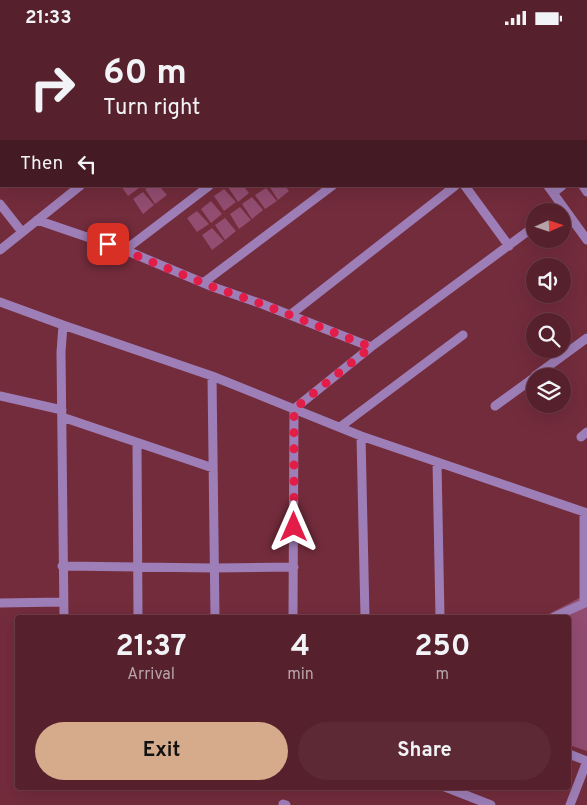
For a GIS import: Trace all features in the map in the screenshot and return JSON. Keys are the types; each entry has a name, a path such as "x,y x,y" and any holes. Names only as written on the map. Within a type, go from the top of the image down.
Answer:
{"street":[{"path":"125,250 208,187"},
{"path":"203,283 331,187"},
{"path":"290,315 454,187"},
{"path":"466,187 509,246"},
{"path":"0,250 76,188"},
{"path":"550,189 560,203"},
{"path":"0,204 22,232"},
{"path":"571,218 587,240"},
{"path":"38,220 125,250 203,283 371,347"},
{"path":"294,409 371,347 526,233"},
{"path":"0,302 212,376 361,436 585,513 586,602 558,615"},
{"path":"63,325 61,352 64,615"},
{"path":"340,427 463,335"},
{"path":"546,368 587,339"},
{"path":"212,376 215,615"},
{"path":"495,406 526,383"},
{"path":"0,396 62,414 137,443 213,468"},
{"path":"293,615 294,409"},
{"path":"361,436 365,615"},
{"path":"137,443 138,615"},
{"path":"437,462 440,615"},
{"path":"62,566 138,568 294,567"},
{"path":"0,603 63,601"},
{"path":"570,805 587,761 571,755"},
{"path":"454,790 491,805"}],"building":[{"path":"122,187 138,187 139,188 128,196"},
{"path":"148,187 160,187 167,195 155,204 145,189"},
{"path":"228,187 244,187 249,193 238,202"},
{"path":"270,187 286,187 289,191 278,200"},
{"path":"266,188 277,201 265,209 255,195"},
{"path":"224,189 236,202 224,211 214,196"},
{"path":"143,192 154,205 143,214 133,199"},
{"path":"252,197 263,210 252,219 242,204"},
{"path":"211,201 222,214 211,223 201,209"},
{"path":"240,207 251,220 239,229 230,214"},
{"path":"197,211 209,224 197,232 187,218"},
{"path":"225,218 236,231 225,240 215,225"},
{"path":"212,228 224,241 212,250 202,235"},
{"path":"587,594 587,751 571,746 571,615 547,615"}],"route":[{"path":"108,244 213,287 262,304 371,347 294,409 294,527"}]}
